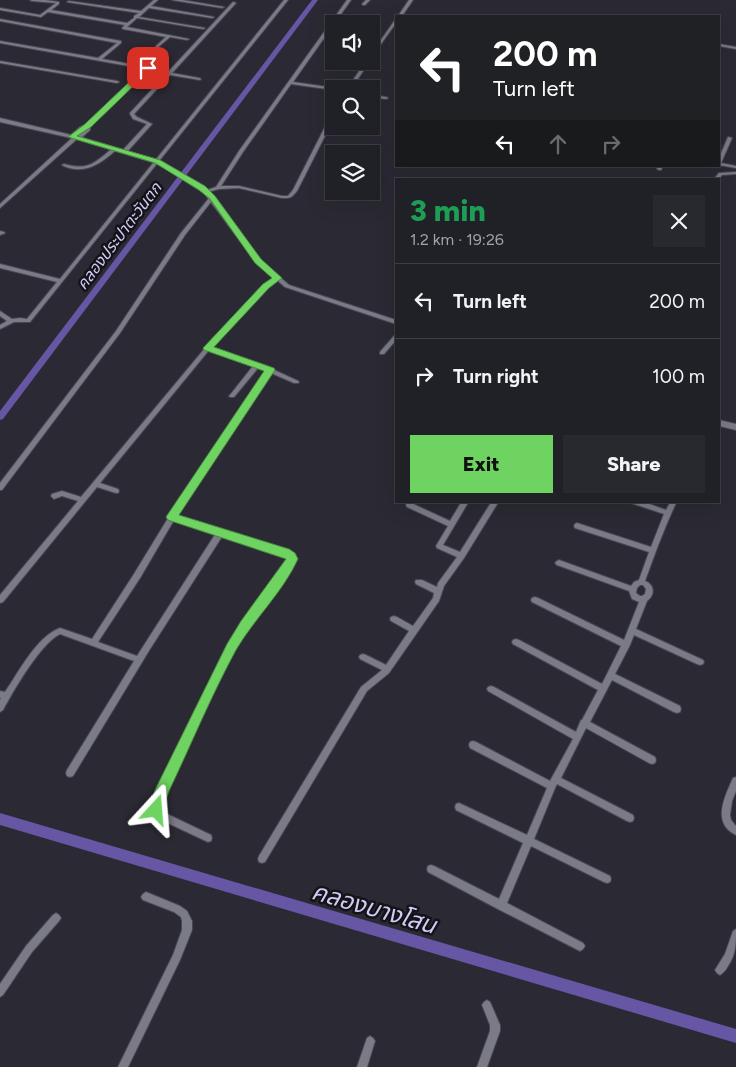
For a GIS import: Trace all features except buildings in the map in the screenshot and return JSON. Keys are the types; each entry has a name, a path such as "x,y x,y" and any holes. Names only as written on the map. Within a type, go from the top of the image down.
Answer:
{"street":[{"path":"32,0 103,4 212,17"},
{"path":"84,0 103,4"},
{"path":"156,0 124,28 186,39"},
{"path":"174,0 222,7"},
{"path":"0,327 11,320 20,319 28,321 113,214 159,162 286,0"},
{"path":"218,188 241,152 349,0"},
{"path":"364,4 368,0"},
{"path":"401,15 411,0"},
{"path":"0,9 41,16 56,2"},
{"path":"124,152 150,124 136,118 132,114 234,3"},
{"path":"48,11 127,24"},
{"path":"135,17 203,28"},
{"path":"0,20 120,42 99,58"},
{"path":"0,25 7,21"},
{"path":"380,44 395,22"},
{"path":"157,47 168,36"},
{"path":"0,42 148,68"},
{"path":"720,45 736,48"},
{"path":"0,207 75,138 88,129 88,126 165,52"},
{"path":"0,62 117,82"},
{"path":"169,74 199,79"},
{"path":"290,83 325,87"},
{"path":"380,97 386,98"},
{"path":"0,120 75,138 159,162 204,190 212,198 258,261 277,278 295,290 395,322"},
{"path":"204,190 239,186 282,197 289,197 295,190 325,131"},
{"path":"720,161 730,138"},
{"path":"64,165 87,169 115,149"},
{"path":"720,163 736,168"},
{"path":"717,178 721,174 736,173"},
{"path":"0,488 118,332 183,234 212,198"},
{"path":"0,266 61,281"},
{"path":"0,600 208,348 266,286 277,278"},
{"path":"0,313 11,320"},
{"path":"382,353 395,338"},
{"path":"208,348 270,370 296,382"},
{"path":"232,396 257,365"},
{"path":"94,642 137,576 172,517 270,370"},
{"path":"720,423 736,427"},
{"path":"96,484 116,491"},
{"path":"54,496 62,493 82,500"},
{"path":"462,556 439,546 465,503"},
{"path":"262,859 364,689 387,669 436,599 441,585 462,556 495,503"},
{"path":"638,503 668,514"},
{"path":"641,583 673,503"},
{"path":"409,506 452,525"},
{"path":"172,517 285,552 292,559 231,648 157,802 156,810 160,814 208,838"},
{"path":"577,526 653,551"},
{"path":"70,773 139,660 221,532"},
{"path":"559,563 632,589 635,596 644,599"},
{"path":"419,582 438,592"},
{"path":"501,906 553,782 633,631 644,599 650,596 651,591 641,583 635,584 632,589"},
{"path":"535,600 626,644"},
{"path":"394,619 414,630"},
{"path":"0,708 3,696 56,631 94,642 139,660"},
{"path":"633,631 700,662"},
{"path":"516,642 602,688"},
{"path":"363,657 387,669"},
{"path":"610,675 677,709"},
{"path":"491,689 577,736"},
{"path":"584,723 652,760"},
{"path":"473,745 630,818"},
{"path":"736,781 725,816 727,825 736,831"},
{"path":"459,807 607,879"},
{"path":"431,868 580,946"},
{"path":"123,1067 177,957 187,930 187,921 184,914 177,909 146,898"},
{"path":"0,992 29,949 56,918"},
{"path":"720,970 729,956 736,934"},
{"path":"482,1067 495,1031 495,1025 487,1005"},
{"path":"362,1067 370,1041"}],"waterway":[{"name":"คลองประปาตะวันตก","path":"0,417 315,0"},
{"name":"คลองบางโสน","path":"0,819 736,1036"}],"route":[{"path":"148,68 88,126 82,128 72,137 161,163 202,188 212,198 258,261 277,278 266,286 208,348 270,370 172,517 285,552 292,559 277,584 246,624 231,648 162,790 156,810"}]}
